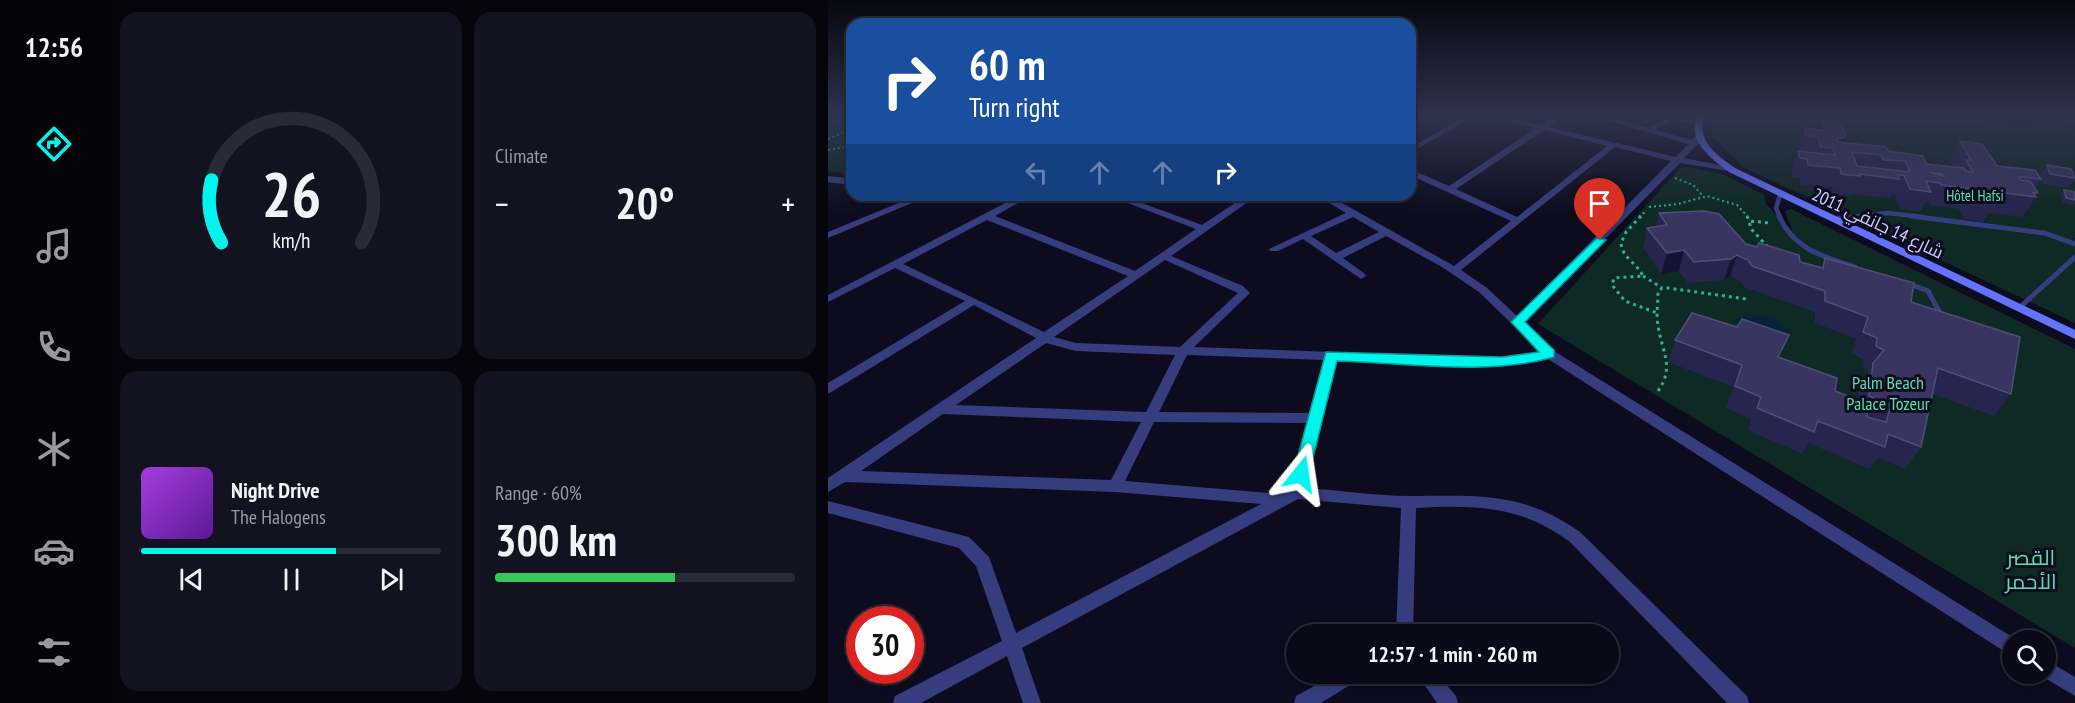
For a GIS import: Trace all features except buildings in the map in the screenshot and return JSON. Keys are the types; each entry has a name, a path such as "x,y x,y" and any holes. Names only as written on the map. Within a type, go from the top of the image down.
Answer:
{"main road":[{"name":"شارع 14 جانفي 2011","path":"1704,148 1732,170 1780,195 2075,335"}],"street":[{"path":"1449,190 1511,148"},
{"path":"1454,271 1609,148"},
{"path":"1626,148 1732,170"},
{"path":"1517,322 1608,232 1688,148"},
{"path":"1416,175 1518,221"},
{"path":"828,179 846,181"},
{"path":"828,234 911,201"},
{"path":"828,299 1014,201"},
{"path":"1137,201 1201,228"},
{"path":"828,486 1244,201"},
{"path":"1335,201 1483,290 1550,354 2002,641"},
{"path":"1274,249 1353,213"},
{"path":"987,216 1136,275"},
{"path":"1335,258 1386,232"},
{"path":"1304,235 1361,276"},
{"path":"1115,486 1183,351 1245,293 1239,288 1163,256"},
{"path":"895,264 1016,322 1055,344 1076,347 1502,362 1550,354"},
{"path":"828,389 973,301"},
{"path":"902,703 1010,643 1289,497 1315,418 1331,356"},
{"path":"939,409 1150,417 1315,418"},
{"path":"843,476 1516,505 1558,522 1740,703"},
{"path":"1404,624 1409,502"},
{"path":"828,507 964,542 983,562 1032,703"},
{"path":"2056,675 2075,687"},
{"path":"1303,703 1335,684"},
{"path":"1434,684 1449,703"}],"lane":[{"path":"1780,195 1776,208 1793,240 1814,254 1863,269"},
{"path":"1831,220 1888,213 2044,233 2075,244"},
{"path":"2019,308 2075,257"},
{"path":"1904,282 1928,291 1940,313"}],"path":[{"path":"1670,184 1676,177 1693,185 1703,196"},
{"path":"1650,206 1677,204 1701,196 1712,197 1742,209 1748,215 1751,229 1771,249"},
{"path":"1643,276 1638,263 1624,255 1621,238 1657,198"},
{"path":"1749,221 1759,220 1784,226"},
{"path":"1657,313 1623,301 1616,295 1612,285 1614,278 1643,276 1662,288 1717,292 1746,299"},
{"path":"1658,392 1665,381 1668,369 1662,354 1657,313 1658,292 1662,288"}],"green space":[{"path":"828,148 846,148 846,173 828,171"},
{"name":"Hôtel Hafsi","path":"1724,148 2075,148 2075,237 2070,243 2075,239 2075,323 1743,167"},
{"name":"Palm Beach Palace Tozeur","path":"1682,166 1722,174 1764,195 1766,204 1793,232 1785,211 1791,209 2075,349 2075,648 2056,637 2056,630 2045,630 1538,324"}],"water":[{"path":"1747,315 1773,317 1782,327 1790,330 1780,346 1741,327 1732,320"}],"route":[{"path":"1301,474 1331,356 1502,362 1550,354 1517,322 1600,240"}],"park label":[{"name":"القصر الأحمر","path":"2031,569"}]}
